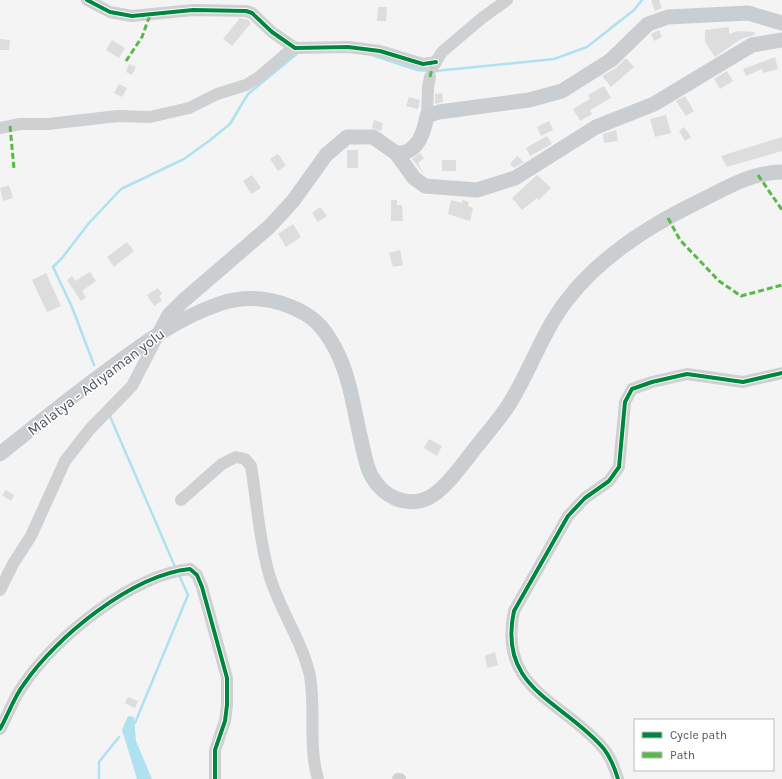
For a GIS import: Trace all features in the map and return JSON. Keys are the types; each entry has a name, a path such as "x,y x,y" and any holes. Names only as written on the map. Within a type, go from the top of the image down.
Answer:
{"main road":[{"path":"396,153 401,154 414,148 424,134 427,116 439,112 529,100 562,91 611,60 648,24 668,17 748,13 782,23"},
{"path":"160,332 169,315 183,301 269,227 293,201 326,155 347,137 373,137 396,153 414,178 425,186 477,190 515,178 596,127 654,104 752,45 782,40"},
{"name":"Malatya - Adıyaman yolu","path":"0,454 87,385 160,332 220,303 250,298 274,300 303,311 317,321 336,350 349,387 364,453 372,477 387,495 402,502 429,498 451,479 508,406 545,336 567,301 599,264 628,242 685,208 749,177 771,172 782,172"}],"street":[{"path":"87,0 110,12 132,16 193,10 246,11 252,13 272,32 294,47 348,46 380,51 423,64 433,69"},
{"path":"427,116 428,87 433,69 442,52 482,18 507,0"},
{"path":"0,128 20,124 48,124 118,116 150,118 189,108 217,94 246,85 259,77 294,47"},
{"path":"0,590 13,564 31,536 65,461 90,429 132,386 160,332"},
{"path":"618,779 613,764 605,750 590,734 547,701 524,679 512,647 511,626 514,611 568,516 586,498 609,481 619,467 625,402 632,390 652,382 687,374 743,382 782,373"},
{"path":"181,500 222,464 236,457 245,459 251,466 269,576 304,654 310,676 312,696 313,752 318,779"},
{"path":"0,729 23,684 72,630 101,609 150,580 177,571 193,570 197,575 222,658 226,678 227,705 225,721 215,750 215,779"}],"water":[{"path":"128,716 134,717 136,741 152,779 137,779 122,730"}],"building":[{"path":"651,0 659,0 662,8 655,11"},
{"path":"378,7 387,7 386,21 377,21"},
{"path":"240,18 248,20 251,23 232,46 223,39"},
{"path":"729,27 729,34 738,31 755,32 754,35 741,39 715,57 705,42 705,30"},
{"path":"659,30 662,37 654,41 651,34"},
{"path":"0,39 10,40 9,50 0,50"},
{"path":"112,40 125,48 119,58 106,50"},
{"path":"775,57 778,69 763,73 762,69 746,76 743,69"},
{"path":"626,58 634,67 611,87 602,76 616,68"},
{"path":"129,64 136,67 132,75 126,72"},
{"path":"727,71 733,81 720,89 714,79"},
{"path":"119,84 127,88 122,97 114,93"},
{"path":"604,86 611,98 590,110 592,114 580,121 573,109 590,99 588,95"},
{"path":"442,93 443,102 435,104 435,94"},
{"path":"685,96 694,111 686,116 676,101"},
{"path":"409,97 420,100 418,109 406,106"},
{"path":"666,115 671,133 655,137 650,119"},
{"path":"374,120 383,123 381,131 372,128"},
{"path":"549,121 553,130 541,136 537,127"},
{"path":"684,127 691,137 685,141 679,131"},
{"path":"616,130 618,141 604,143 603,134"},
{"path":"547,136 552,144 530,156 526,148"},
{"path":"782,137 782,151 727,167 721,156"},
{"path":"347,150 358,150 358,168 347,168"},
{"path":"420,153 424,158 418,163 424,174 412,159"},
{"path":"278,154 286,165 278,171 270,159"},
{"path":"517,156 524,162 514,168 510,164"},
{"path":"442,160 456,160 456,171 442,171"},
{"path":"252,175 261,188 251,194 243,181"},
{"path":"537,175 551,188 539,200 537,198 522,210 512,198"},
{"path":"9,185 13,198 3,201 0,188"},
{"path":"391,200 397,200 397,205 402,205 403,221 391,221"},
{"path":"451,200 462,203 462,200 469,202 468,206 473,208 470,221 448,214"},
{"path":"320,207 327,216 318,222 312,213"},
{"path":"293,224 301,237 286,247 278,234"},
{"path":"127,242 134,251 114,267 107,257"},
{"path":"400,250 403,265 393,267 389,253"},
{"path":"90,272 96,281 82,291 86,297 81,301 67,280 72,276 75,281"},
{"path":"46,273 61,306 47,312 32,280"},
{"path":"158,288 162,294 159,296 162,301 154,306 147,295"},
{"path":"429,439 442,446 437,456 424,448"},
{"path":"6,490 14,495 11,501 2,495"},
{"path":"495,652 498,665 487,668 485,656"},
{"path":"128,697 138,701 135,708 125,703"}],"waterway":[{"path":"435,71 554,59 587,47 634,10 642,0"},
{"path":"94,365 72,307 53,267 62,258 89,223 121,189 184,159 209,141 230,124 248,94 299,52"},
{"path":"372,55 417,70 430,71"},
{"path":"109,414 176,569"},
{"path":"135,723 188,595 179,575"},
{"path":"99,779 99,762 119,737"}],"marked path":[{"path":"126,61 142,37 150,15"},
{"path":"430,77 432,68"},
{"path":"10,126 14,169"},
{"path":"758,175 782,210"},
{"path":"668,218 680,240 719,281 741,296 782,285"}],"cycle path":[{"path":"87,0 110,12 132,16 193,10 246,11 252,13 272,32 295,48 348,47 380,51 423,64 436,62"},
{"path":"618,779 609,756 604,749 571,718 538,692 524,677 515,659 511,638 514,611 568,516 585,498 609,481 619,467 625,402 632,389 652,382 687,374 743,382 782,373"},
{"path":"0,729 24,684 55,647 75,629 97,611 144,583 168,574 190,569 197,575 202,587 227,678 227,705 225,721 215,750 215,779"}]}
